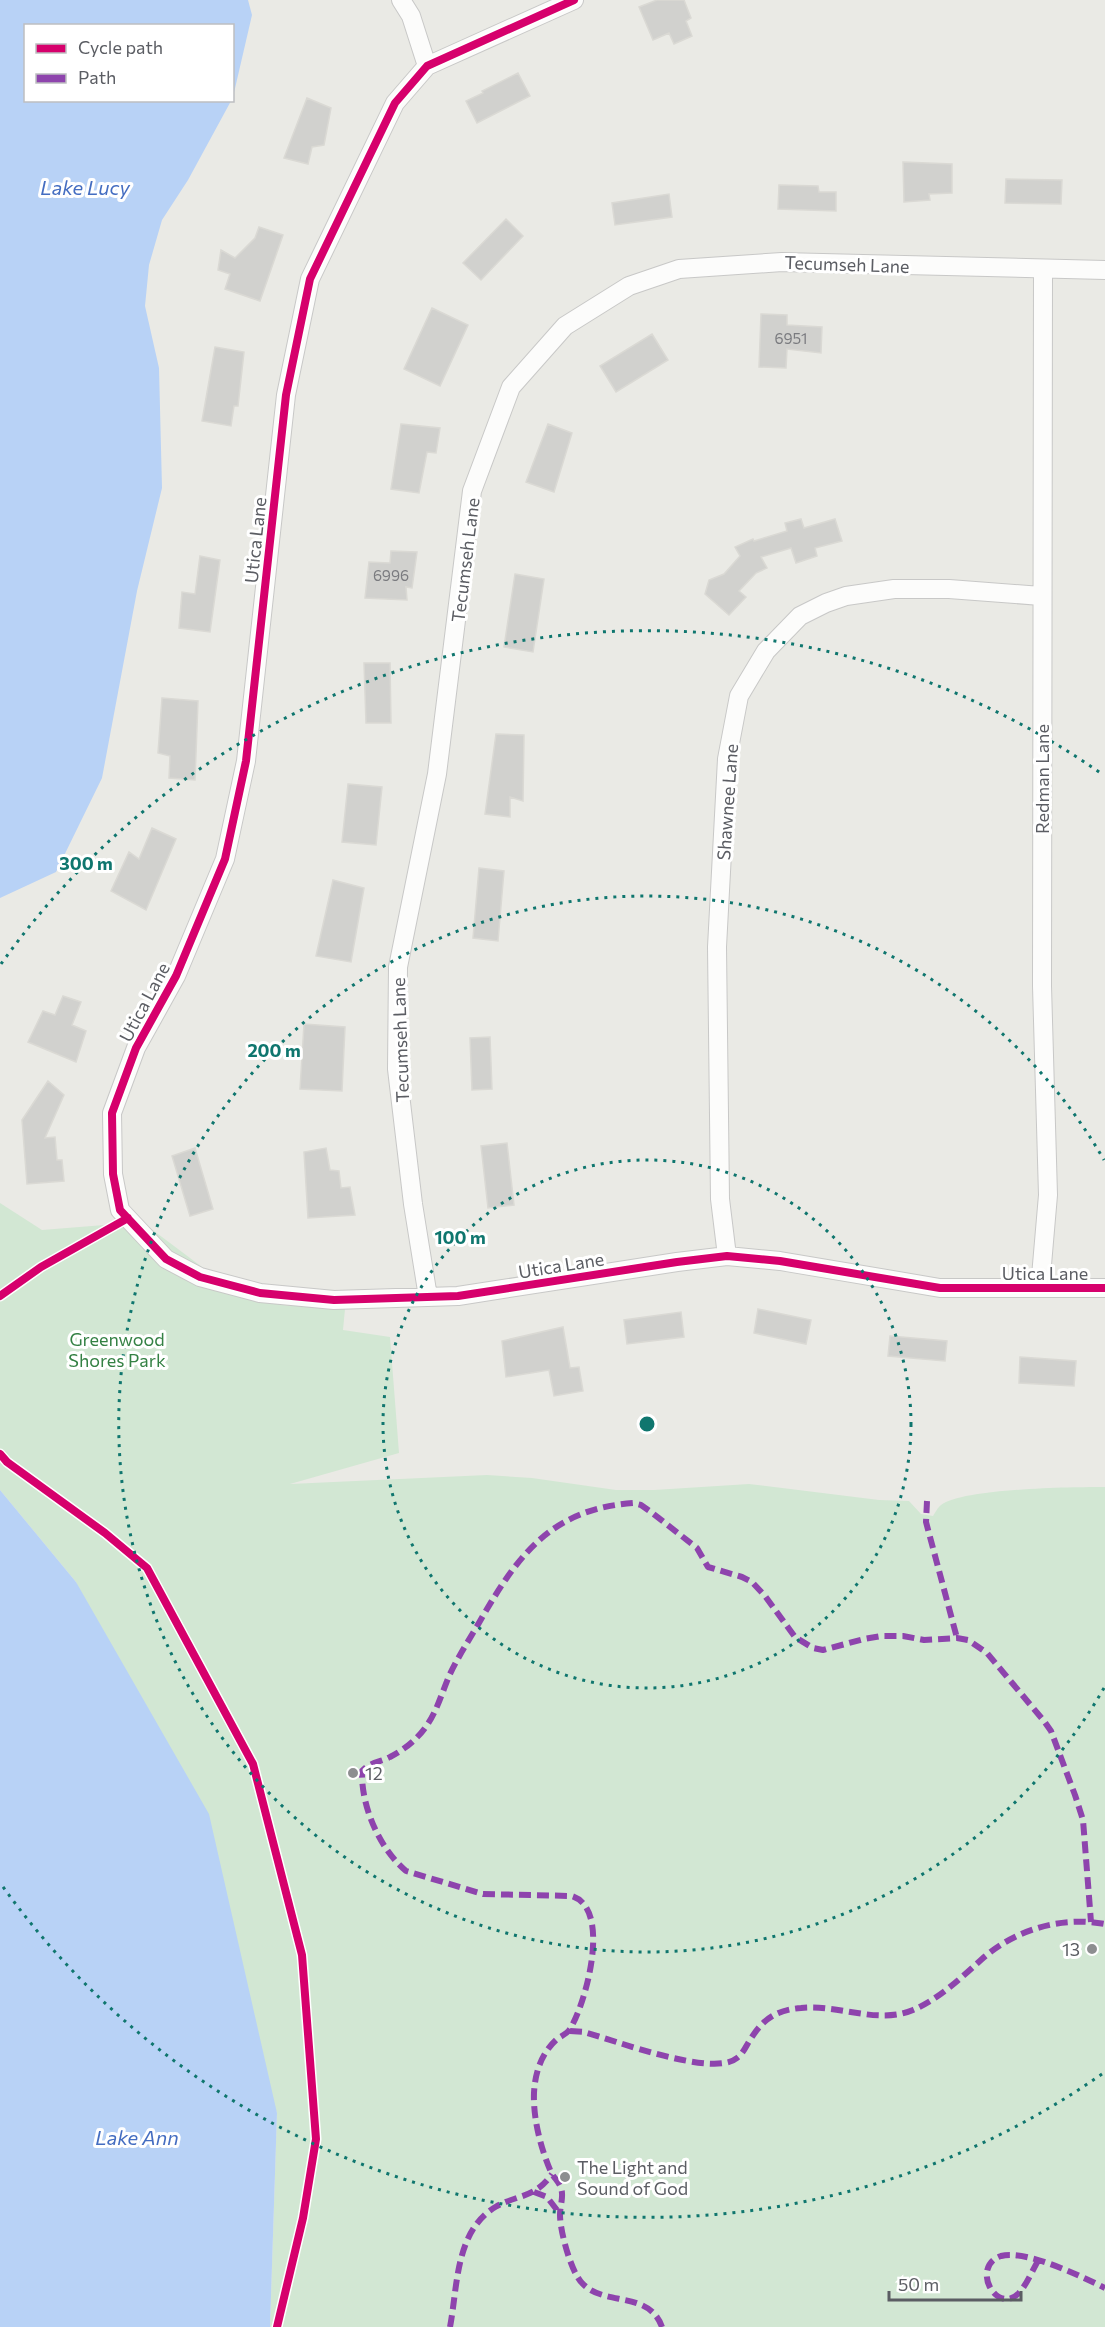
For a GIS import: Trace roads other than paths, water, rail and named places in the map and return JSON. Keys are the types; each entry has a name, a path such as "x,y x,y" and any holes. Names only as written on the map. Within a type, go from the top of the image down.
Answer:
{"street":[{"path":"401,0 411,16 427,66"},
{"name":"Utica Lane","path":"574,0 427,66 395,103 310,279 286,395 246,761 225,859 176,976 136,1048 112,1113 113,1174 120,1210 166,1259 200,1277 260,1293 334,1300 458,1296 727,1256 780,1261 940,1288 1105,1288"},
{"name":"Tecumseh Lane","path":"428,1297 413,1204 397,1069 398,967 437,774 472,491 511,387 565,326 629,286 679,269 782,262 1105,270"},
{"name":"Redman Lane","path":"1040,1288 1048,1195 1042,986 1043,269"},
{"name":"Shawnee Lane","path":"727,1256 720,1199 717,947 727,759 739,696 766,651 800,616 846,596 894,589 949,589 1041,596"}],"water":[{"name":"Lake Lucy","path":"0,0 248,0 252,15 234,93 234,24 24,24 24,102 230,102 188,180 162,220 149,265 145,306 159,368 162,488 137,591 102,778 56,872 0,898"},
{"name":"Lake Ann","path":"0,1490 76,1582 209,1814 277,2113 270,2327 0,2327"}],"place":[{"name":"12","path":"353,1773"},
{"name":"13","path":"1092,1949"},
{"name":"The Light and Sound of God","path":"565,2177"}],"park label":[{"name":"Greenwood Shores Park","path":"117,1349"}]}
